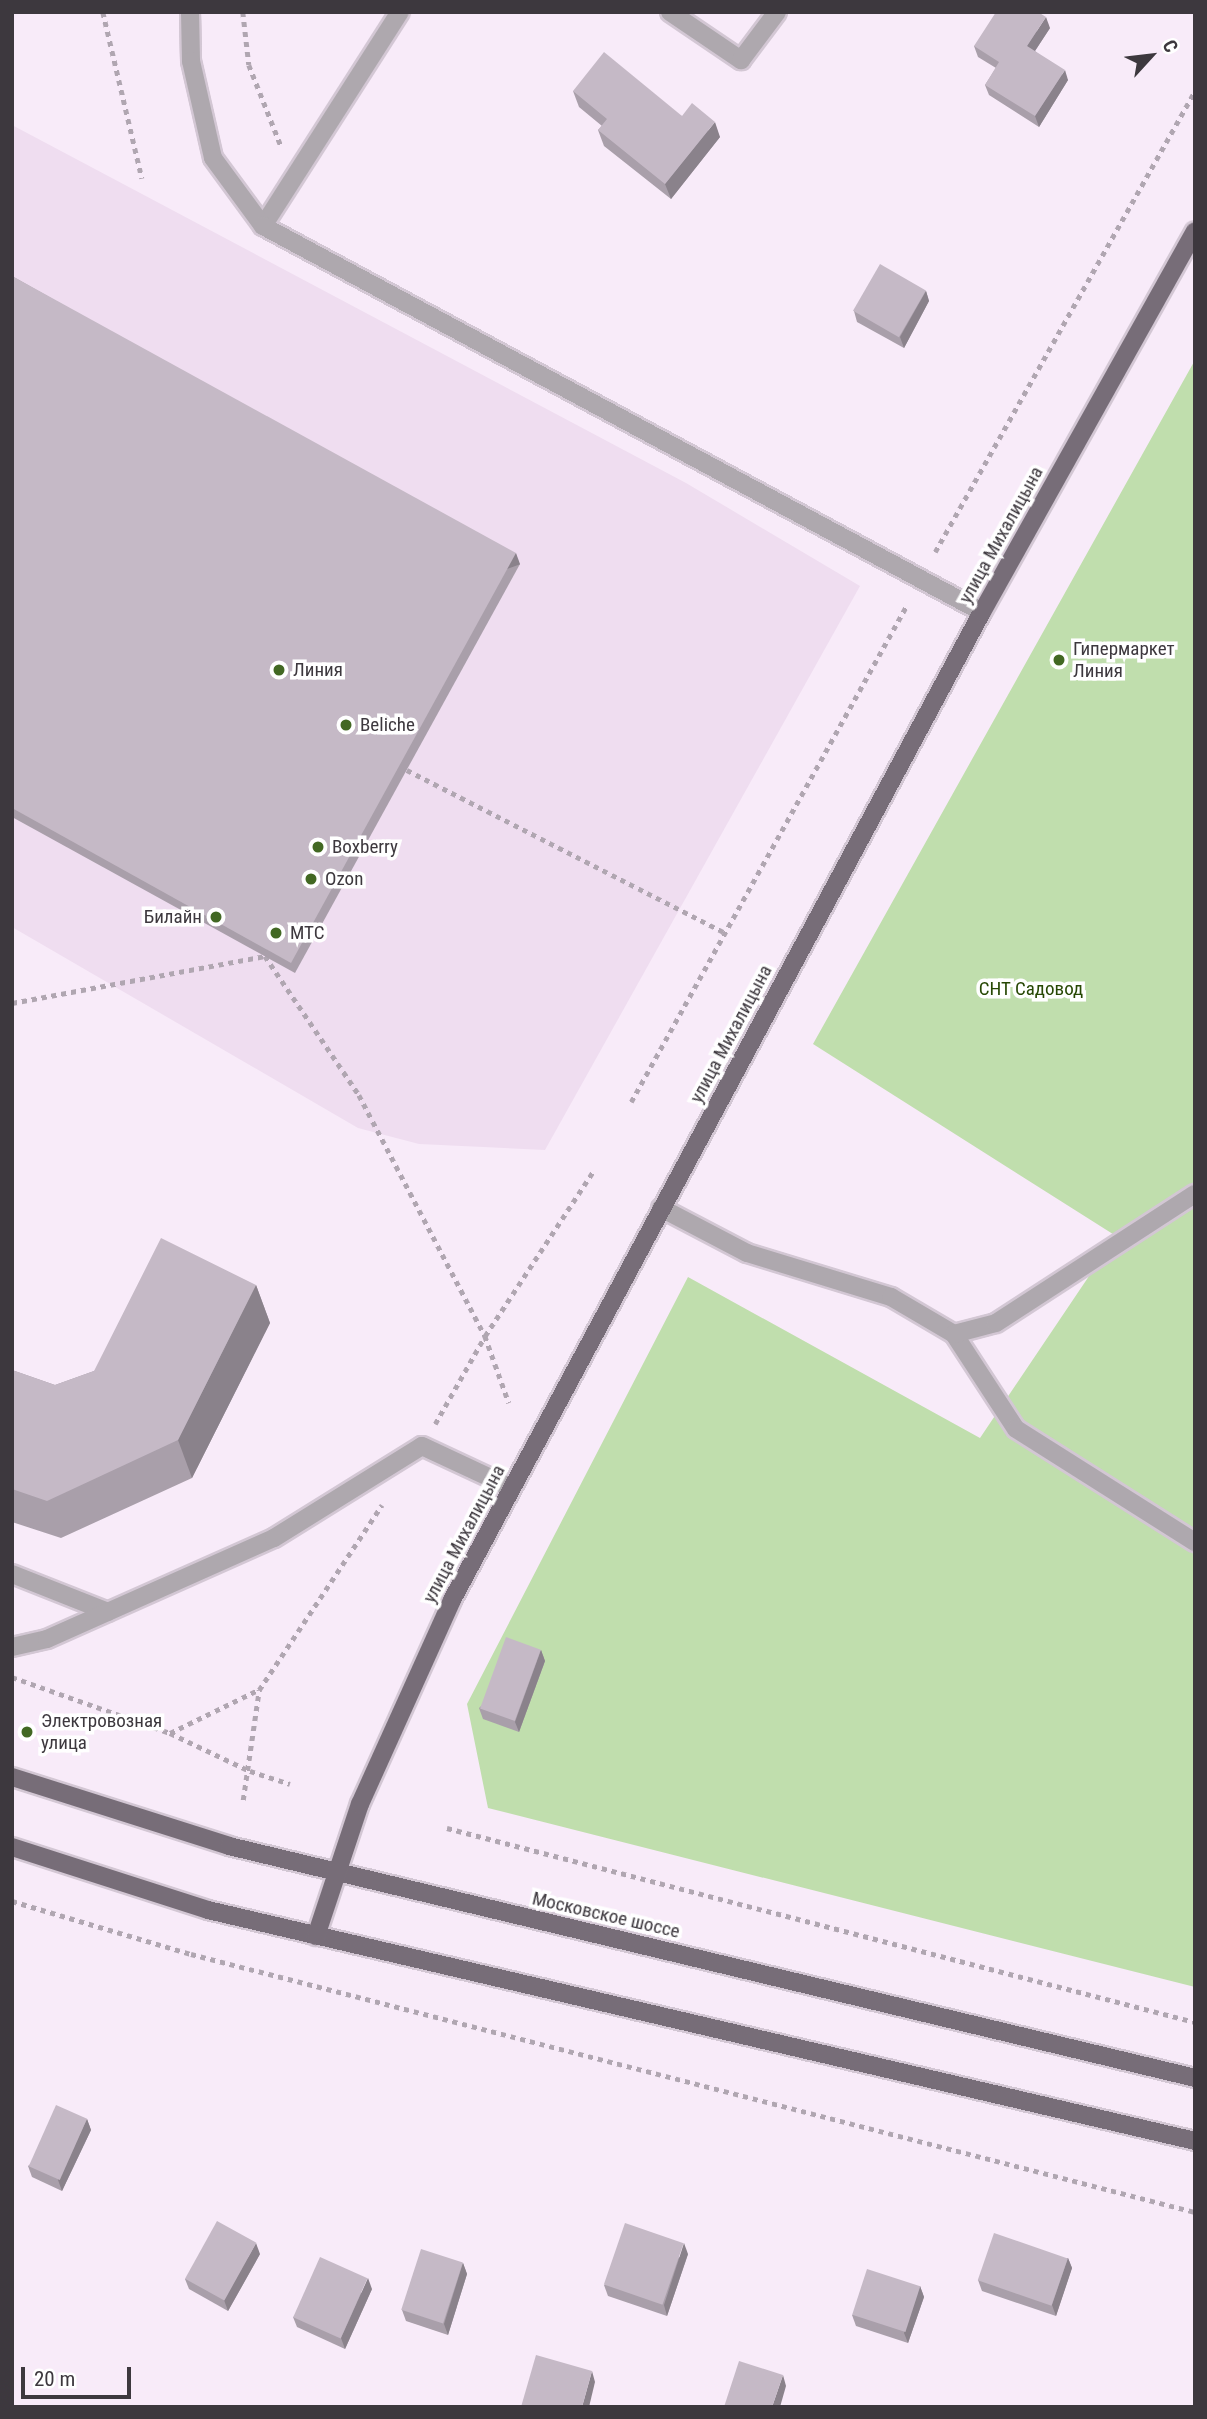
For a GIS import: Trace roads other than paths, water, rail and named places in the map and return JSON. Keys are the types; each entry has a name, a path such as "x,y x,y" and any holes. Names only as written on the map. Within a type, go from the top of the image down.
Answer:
{"main road":[{"name":"улица Михалицына","path":"316,1937 334,1872 452,1600 982,612 1195,231"},
{"name":"Московское шоссе","path":"12,1777 229,1846 1195,2078"},
{"path":"12,1847 208,1910 316,1937 1195,2141"}],"street":[{"path":"190,12 191,61 213,158 262,226 982,612"},
{"path":"262,226 400,12"},
{"path":"670,12 741,60 777,12"},
{"path":"954,1334 996,1322 1195,1194"},
{"path":"661,1208 747,1253 891,1297 954,1334 1016,1429 1195,1542"},
{"path":"12,1647 47,1639 274,1538 422,1446 512,1488"},
{"path":"12,1574 108,1612"}],"place":[{"name":"Гипермаркет Линия","path":"1059,660"},
{"name":"Линия","path":"279,670"},
{"name":"Beliche","path":"346,725"},
{"name":"Boxberry","path":"318,847"},
{"name":"Ozon","path":"311,879"},
{"name":"Билайн","path":"216,917"},
{"name":"МТС","path":"276,933"},
{"name":"Электровозная улица","path":"27,1732"}],"park label":[{"name":"СНТ Садовод","path":"1031,989"}]}
